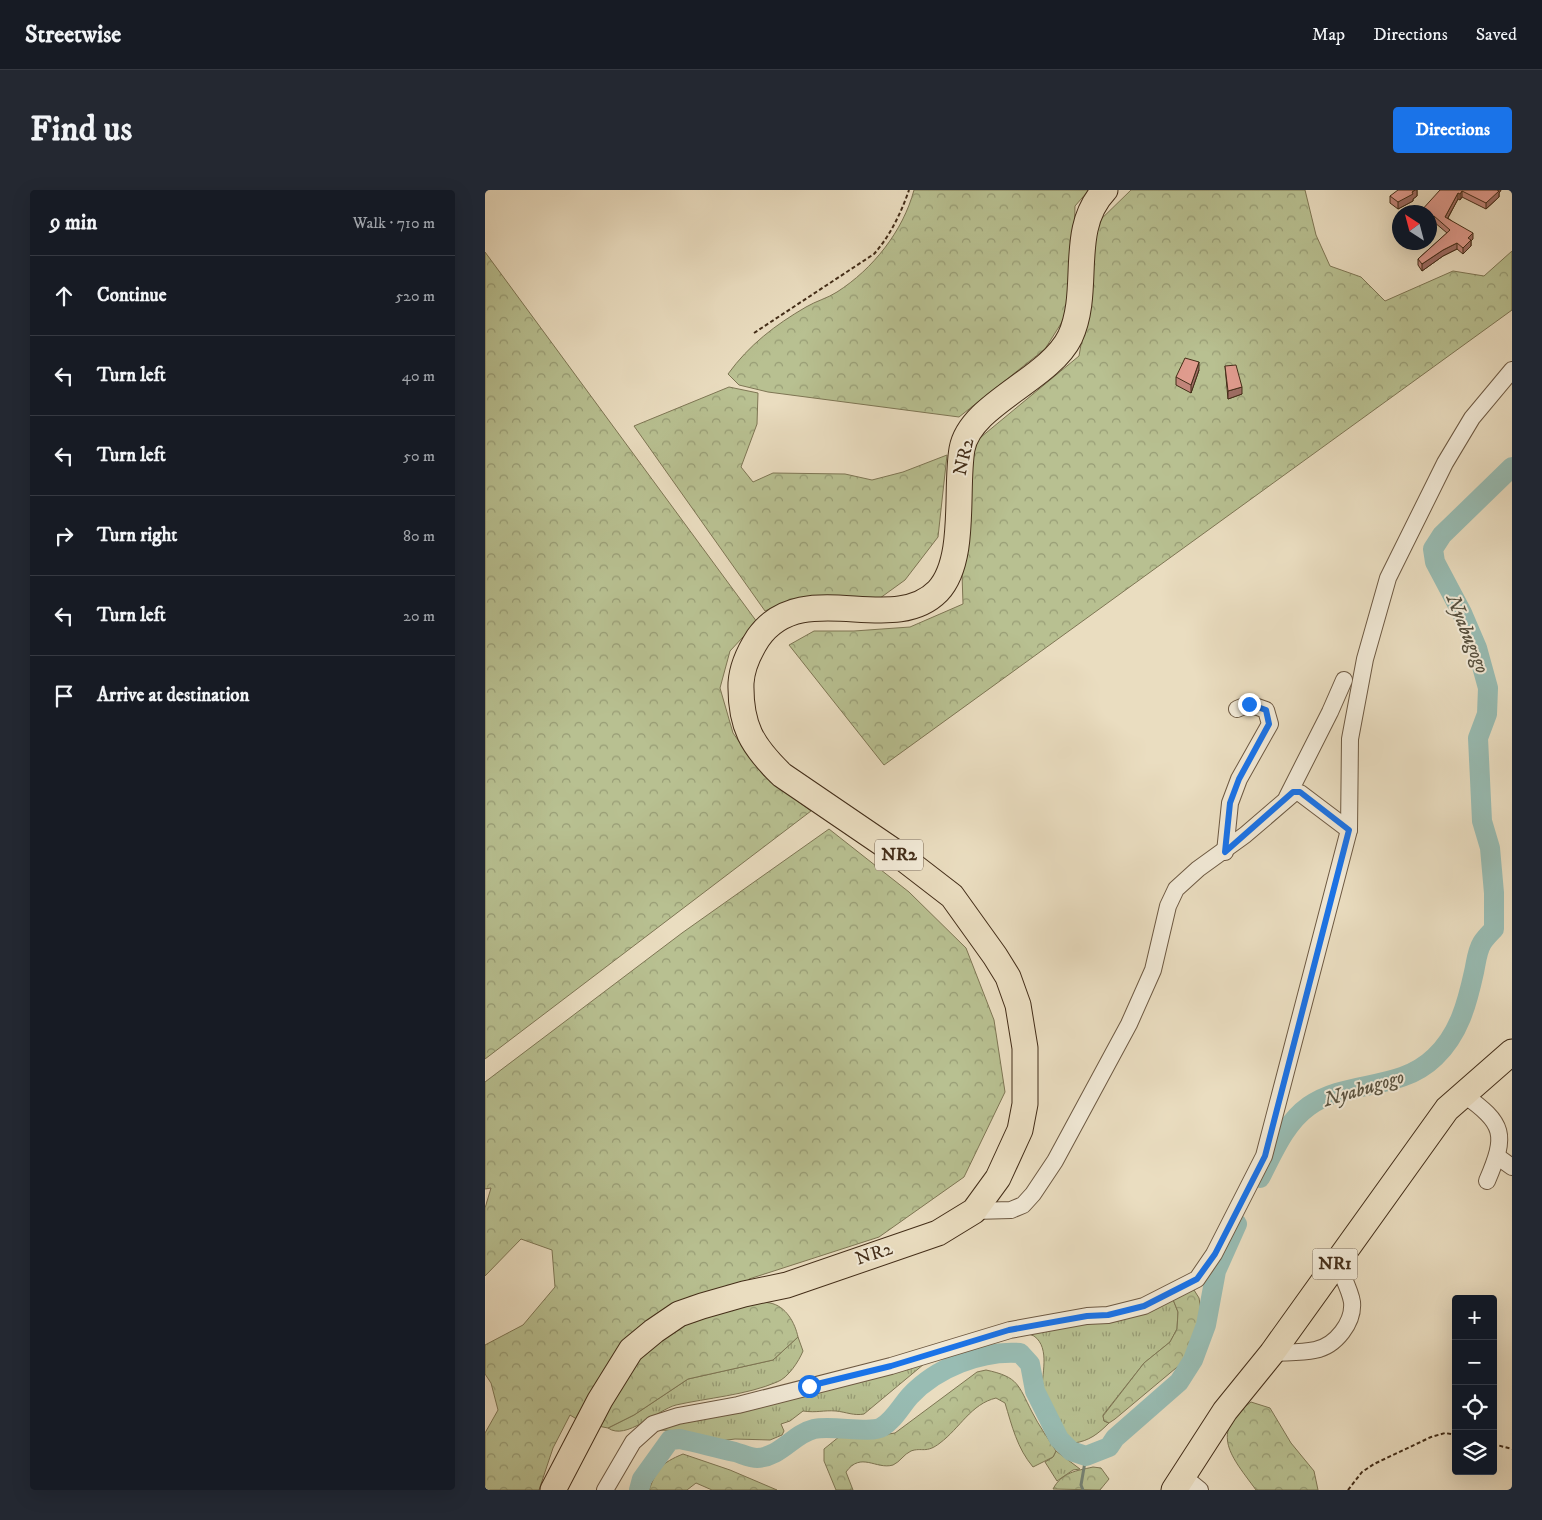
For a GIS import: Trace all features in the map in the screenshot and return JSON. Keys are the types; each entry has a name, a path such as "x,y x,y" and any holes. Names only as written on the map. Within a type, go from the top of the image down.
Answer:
{"highway":[{"name":"NR2","path":"553,1490 599,1400 631,1350 654,1330 679,1314 702,1306 744,1294 787,1285 846,1263 920,1241 938,1233 974,1211 998,1178 1010,1154 1020,1130 1025,1104 1025,1048 1017,1005 1007,977 952,896 895,852 782,775 767,760 755,744 745,724 741,710 742,674 745,662 763,632 787,613 811,609 843,608 884,610 919,605 939,590 954,558 959,473 963,446 968,433 980,418 1053,360 1069,338 1079,308 1082,242 1087,218 1092,206 1105,190"},
{"name":"NR1","path":"1186,1486 1225,1412 1272,1353 1447,1109 1463,1094 1508,1061"}],"street":[{"path":"605,1490 633,1442 653,1424 678,1416 738,1405 891,1366 1009,1330 1087,1316 1108,1315 1144,1306 1197,1279 1215,1254 1265,1156 1349,830 1350,739 1365,659 1387,578 1445,463 1472,418 1512,370"},
{"path":"1287,797 1344,680"},
{"path":"1225,852 1230,803 1239,779 1269,724 1266,710 1249,704 1237,709"},
{"path":"974,1211 1011,1210 1023,1205 1041,1183 1129,1024 1153,970 1172,896 1184,881 1225,852 1273,812 1293,792 1300,792 1349,830"},
{"path":"1463,1094 1485,1110 1497,1124 1501,1143 1498,1157 1487,1181"},
{"path":"1498,1157 1512,1167"},
{"path":"1272,1353 1316,1350 1328,1344 1345,1329 1352,1314 1351,1300 1337,1262"}],"path":[{"path":"754,333 874,254 883,244 899,216 909,190"},
{"path":"1348,1490 1362,1472 1374,1464 1431,1437 1445,1433 1452,1434"},
{"path":"1497,1445 1512,1449"}],"green space":[{"path":"914,190 1089,190 1075,206 1074,249 1067,314 1045,349 959,417 768,392 739,385 728,374 754,345 773,328 850,283 885,248 902,220"},
{"path":"1131,190 1305,190 1316,235 1330,266 1361,277 1385,301 1453,271 1484,276 1512,251 1512,310 884,765 789,645 814,631 854,631 910,627 963,604 962,574 975,442 1079,356 1088,305 1094,226"},
{"path":"485,252 757,622 730,651 720,688 733,733 763,775 811,811 485,1059"},
{"path":"729,387 758,393 757,424 741,467 753,482 773,473 845,474 872,480 903,472 947,455 938,537 905,580 876,601 790,600 765,611 634,426"},
{"path":"829,829 909,892 966,948 994,1020 1005,1092 964,1177 879,1237 749,1279 744,1294 676,1323 750,1303 761,1302 776,1305 789,1316 795,1326 798,1337 773,1360 688,1379 634,1415 608,1428 583,1423 570,1415 553,1448 539,1490 485,1490 485,1433 498,1410 491,1383 485,1374 485,1345 523,1325 555,1287 552,1250 521,1239 485,1276 485,1208 491,1188 485,1189 485,1082 682,933"},
{"path":"1186,1288 1194,1290 1199,1298 1202,1316 1200,1329 1182,1363 1115,1419 1109,1423 1104,1421 1103,1416 1144,1363 1170,1342 1177,1329 1178,1312 1172,1297"},
{"path":"1172,1297 1178,1312 1177,1329 1170,1342 1144,1363 1103,1415 1104,1421 1109,1423 1093,1436 1084,1441 1074,1443 1064,1434 1054,1420 1043,1398 1044,1355 1039,1341 1034,1336 1019,1332"},
{"path":"798,1337 803,1351 789,1373 777,1382 740,1393 676,1405 624,1431 615,1431 608,1428 634,1415 688,1379 773,1360"},
{"path":"978,1341 964,1356 951,1354 924,1364 864,1414 836,1411 803,1411 790,1421 781,1424 784,1431 782,1435 770,1440 735,1439 712,1442 685,1431 659,1430 654,1432 644,1443 641,1441 655,1427 662,1424 722,1411 890,1368"},
{"path":"986,1370 1011,1379 1020,1389 1056,1451 1053,1457 1033,1467 1019,1444 1005,1403 996,1398 980,1405 947,1437 931,1448 911,1451 893,1465 887,1466 869,1462 857,1463 846,1472 853,1490 836,1490 824,1461 824,1449 845,1432 870,1437 895,1433 977,1372"},
{"path":"1251,1402 1270,1408 1291,1443 1314,1471 1318,1490 1256,1490 1233,1456 1228,1445 1227,1435 1230,1424 1238,1413"},
{"path":"1056,1451 1080,1469 1073,1470 1057,1481 1045,1462 1053,1457"},
{"path":"683,1454 730,1470 777,1490 712,1490 696,1483 687,1490 649,1490 657,1472 670,1460"},
{"path":"1093,1467 1101,1468 1109,1479 1100,1490 1053,1489 1065,1476 1075,1471"}],"building":[{"path":"1398,190 1415,190 1412,192 1413,194 1398,202 1390,196"},
{"path":"1440,190 1499,191 1486,203 1462,191 1460,194 1458,193 1445,217 1473,233 1468,238 1471,240 1463,248 1457,243 1422,264 1418,259 1428,250 1437,250 1437,242 1450,230 1437,219 1437,205 1426,205"},
{"path":"1185,358 1199,362 1191,385 1176,377"},
{"path":"1236,365 1242,387 1228,391 1225,366"}],"waterway":[{"name":"Nyabugogo","path":"1260,1178 1286,1130 1309,1106 1340,1092 1406,1076 1421,1068 1435,1057 1450,1039 1461,1018 1479,950 1483,941 1494,929 1494,893 1490,848 1482,821 1478,738 1487,714 1488,688 1477,648 1462,613 1435,562 1433,549 1442,535 1512,467"},
{"name":"Nyabugogo","path":"639,1490 642,1479 670,1440 680,1439 757,1458 773,1454 814,1429 877,1429 890,1421 910,1396 921,1386 946,1369 975,1358 1005,1353 1020,1353 1030,1364 1035,1391 1059,1439 1071,1451 1086,1456 1109,1447 1115,1438 1179,1382 1193,1360 1206,1325 1216,1271 1237,1224"},
{"path":"1083,1490 1081,1485 1086,1456"}],"route":[{"path":"809,1386 891,1366 1009,1330 1087,1316 1108,1315 1144,1306 1197,1279 1215,1254 1265,1156 1289,1057 1314,972 1349,830 1300,792 1293,792 1273,812 1225,852 1230,803 1239,779 1269,724 1266,710 1249,704"}]}
